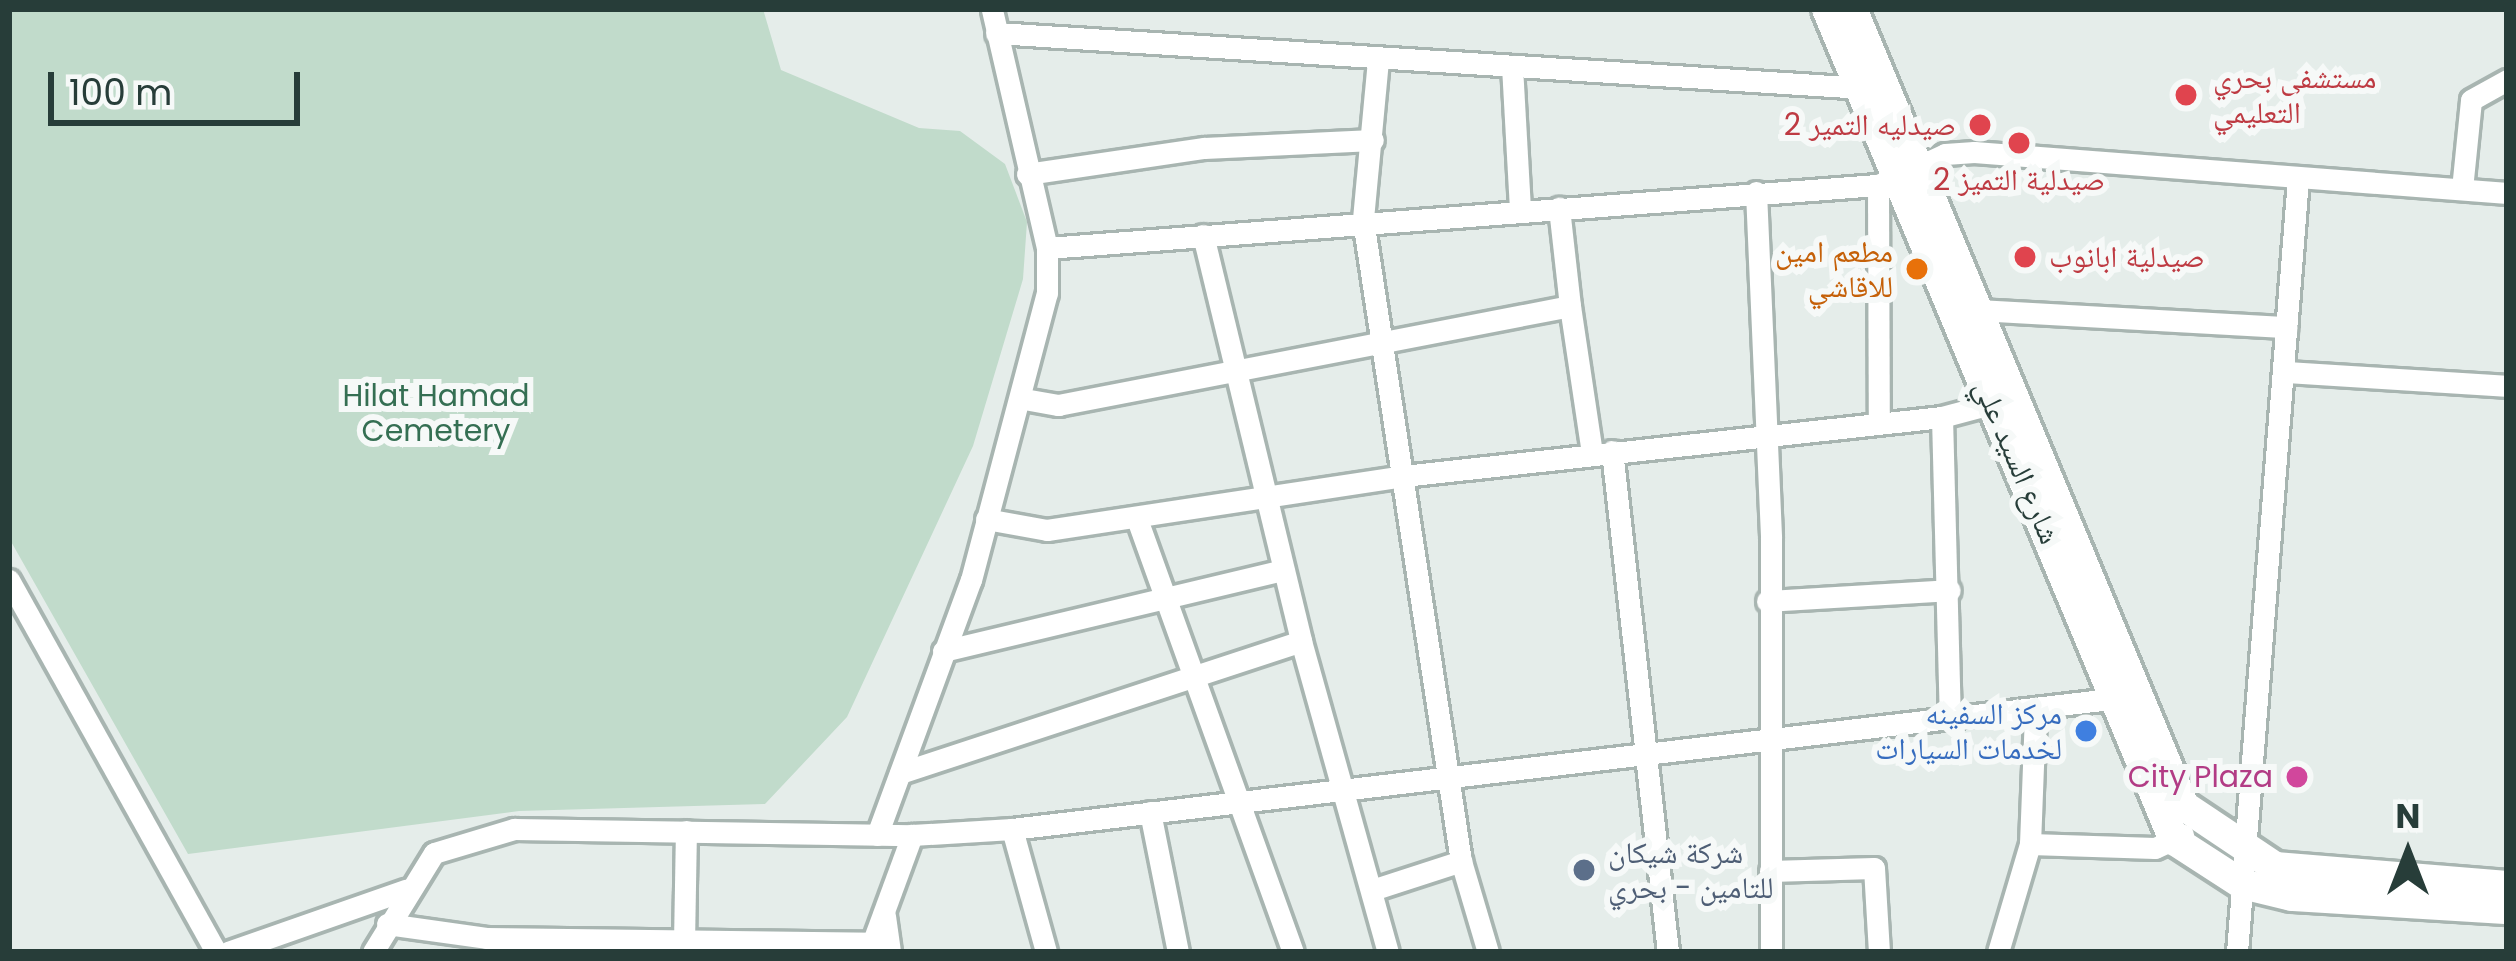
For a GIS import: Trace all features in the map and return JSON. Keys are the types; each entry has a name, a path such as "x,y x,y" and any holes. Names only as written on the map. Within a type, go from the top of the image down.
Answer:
{"main road":[{"name":"شارع السيد علي","path":"1827,9 1991,404 2124,698 2173,787 2244,869"},
{"name":"شارع السيد علي","path":"1852,9 1899,175 1979,310 2174,840"},
{"path":"2174,840 2244,869 2292,896 2507,909"},
{"path":"2244,869 2275,866 2507,886"}],"street":[{"path":"877,835 986,519 1024,399 1045,308 1047,248 992,9"},
{"path":"996,33 1862,88"},
{"path":"1378,60 1363,220 1378,343 1403,476 1461,861 1488,952"},
{"path":"1512,66 1520,208"},
{"path":"2462,189 2471,100 2507,80"},
{"path":"1027,174 1204,148 1372,140"},
{"path":"1047,248 1756,192 1899,175 1974,152 2507,193"},
{"path":"1879,420 1899,175"},
{"path":"2237,952 2298,178"},
{"path":"1756,192 1767,430 1771,952"},
{"path":"1559,208 1570,306 1602,452 1668,952"},
{"path":"1203,235 1301,641 1388,952"},
{"path":"1024,399 1058,405 1570,306"},
{"path":"1979,310 2287,327"},
{"path":"2285,372 2507,386"},
{"path":"986,519 1047,530 1403,476 1767,430 1942,417 1991,404"},
{"path":"1942,417 1950,719"},
{"path":"1137,519 1243,800 1293,952"},
{"path":"943,651 1283,570"},
{"path":"9,580 216,952"},
{"path":"1767,602 1950,590"},
{"path":"900,773 1301,641"},
{"path":"374,952 405,890 434,853 480,833 912,836 1012,829 2124,698"},
{"path":"1997,952 2030,844 2035,712"},
{"path":"1150,812 1178,952"},
{"path":"2030,844 2124,849 2174,840 2204,825"},
{"path":"1012,829 1046,952"},
{"path":"684,944 686,831"},
{"path":"387,924 454,937 877,949 912,836"},
{"path":"1372,890 1461,861"},
{"path":"1770,871 1874,868 1879,952"},
{"path":"228,952 405,890"}],"green space":[{"name":"Hilat Hamad Cemetery","path":"9,9 763,9 781,70 919,128 960,131 1005,164 1027,222 1023,279 973,446 847,717 765,804 519,811 188,854 9,538"}],"place":[{"name":"مستشفى بحري التعليمي","path":"2186,95"},
{"name":"صيدليه التمير 2","path":"1980,125"},
{"name":"صيدلية التميز 2","path":"2019,143"},
{"name":"صيدلية ابانوب","path":"2025,257"},
{"name":"مطعم امين للاقاشي","path":"1917,269"},
{"name":"مركز السفينه لخدمات السيارات","path":"2086,731"},
{"name":"City Plaza","path":"2297,777"},
{"name":"شركة شيكان للتامين - بحري","path":"1584,870"}]}
